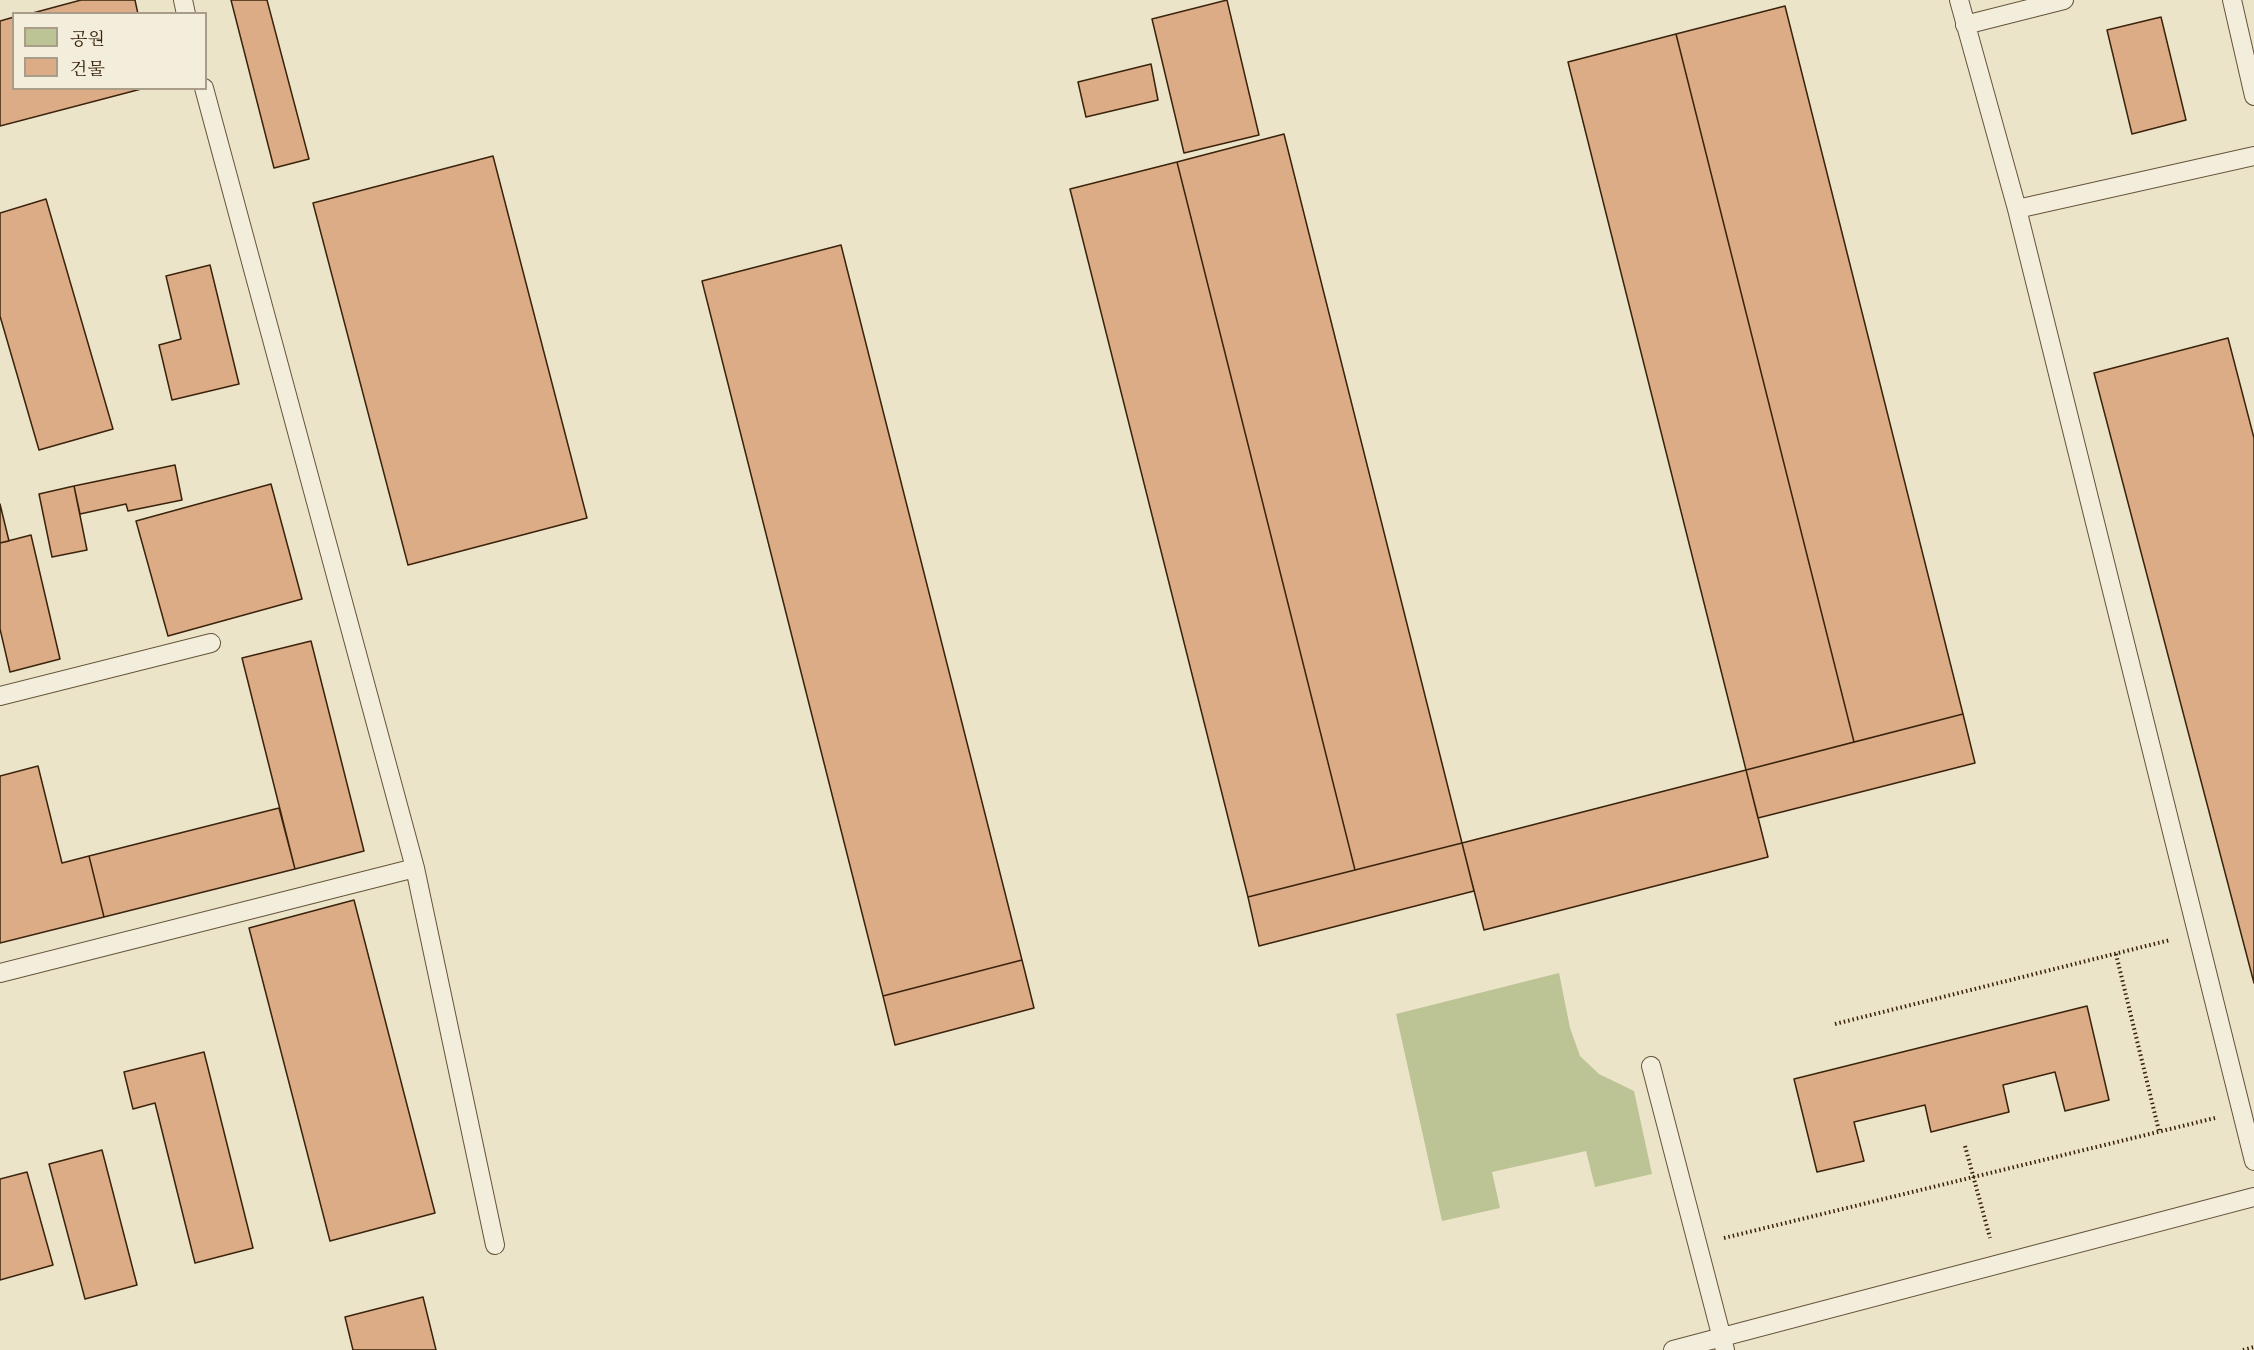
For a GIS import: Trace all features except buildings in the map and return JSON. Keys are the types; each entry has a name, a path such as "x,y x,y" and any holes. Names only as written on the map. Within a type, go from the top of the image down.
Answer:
{"lane":[{"path":"1959,0 2017,209 2254,1161"},
{"path":"1965,25 2064,0"},
{"path":"2232,0 2254,96"},
{"path":"205,90 415,868 495,1245"},
{"path":"2017,209 2254,156"},
{"path":"0,696 211,643"},
{"path":"0,973 415,868"},
{"path":"1651,1066 1723,1343"},
{"path":"1673,1350 1723,1343 1997,1264 2254,1197"}],"path":[{"path":"1835,1024 2197,933"},
{"path":"2116,954 2159,1131"},
{"path":"1697,1244 2242,1111"},
{"path":"1965,1146 1997,1264"},
{"path":"2243,1350 2254,1347"}],"green space":[{"path":"1559,973 1570,1028 1580,1056 1599,1074 1634,1091 1652,1174 1595,1187 1586,1151 1492,1172 1500,1208 1442,1221 1396,1014"}]}
